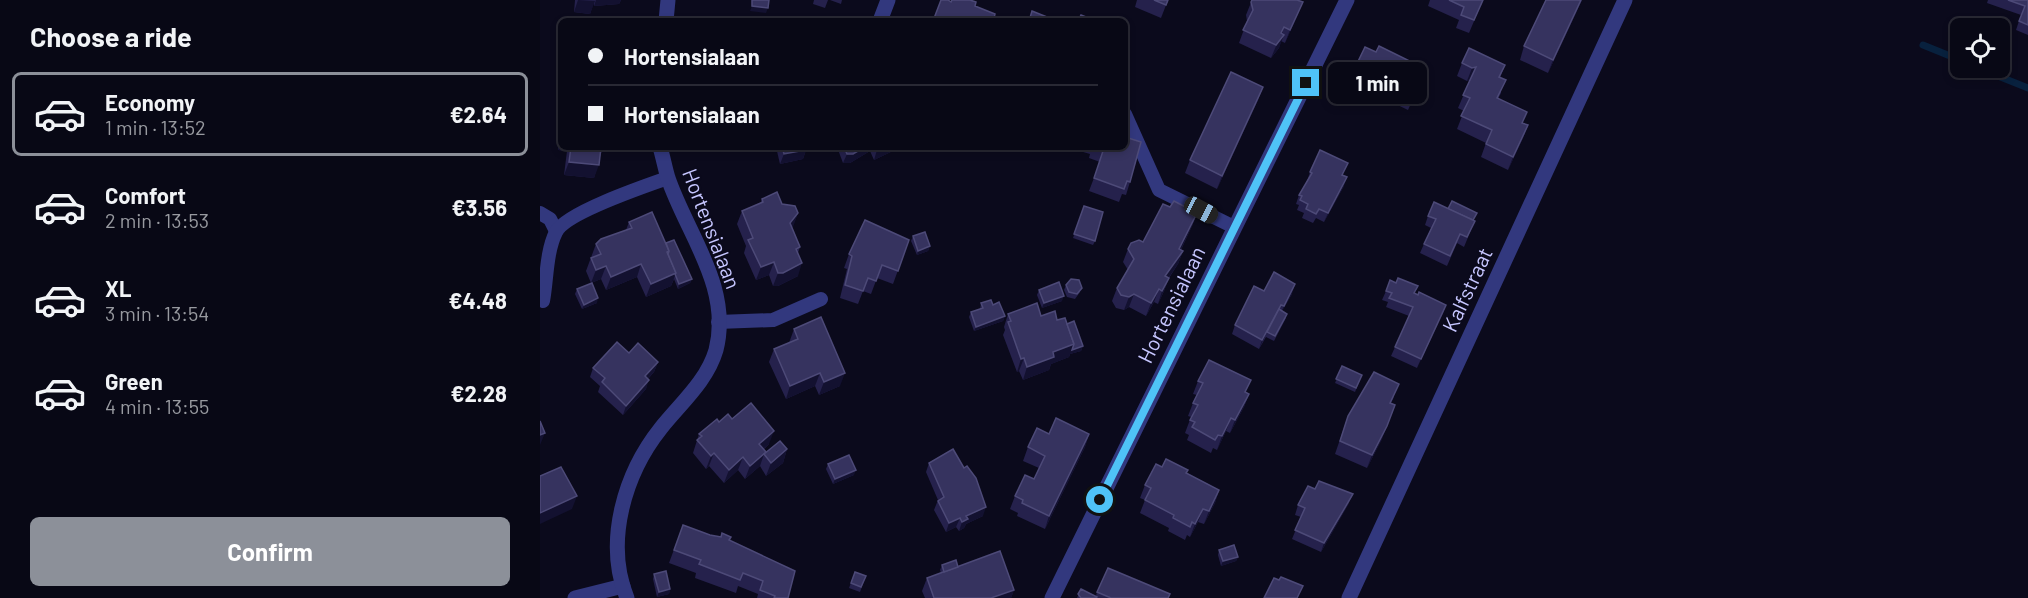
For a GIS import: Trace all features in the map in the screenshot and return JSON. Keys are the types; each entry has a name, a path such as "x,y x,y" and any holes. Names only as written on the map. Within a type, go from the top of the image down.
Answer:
{"street":[{"path":"666,18 668,0"},
{"path":"881,18 888,0"},
{"name":"Hortensialaan","path":"1052,598 1347,0"},
{"name":"Kalfstraat","path":"1348,598 1625,0"},
{"name":"Hortensialaan","path":"575,598 625,592 618,560 620,518 630,482 640,456 701,381 716,350 718,299 704,257 668,178 661,150"}],"lane":[{"path":"1128,121 1159,190 1234,227"},
{"path":"543,301 550,248 556,231 576,216 668,178"},
{"path":"540,213 550,219 556,231"},
{"path":"718,322 773,320 820,299"}],"building":[{"path":"752,0 769,0 768,8 752,6"},
{"path":"941,0 951,2 952,0 970,0 976,2 975,6 995,14 994,18 934,18"},
{"path":"1154,0 1168,0 1166,5"},
{"path":"1252,0 1303,2 1290,30 1284,27 1281,33 1284,35 1276,45 1243,30 1253,10"},
{"path":"1449,0 1483,0 1474,20 1461,15 1464,7"},
{"path":"1546,0 1581,0 1553,60 1524,46"},
{"path":"2008,0 2028,0 2028,25 2019,21 2025,6"},
{"path":"1032,11 1050,18 1030,18"},
{"path":"1379,46 1426,69 1422,78 1427,80 1422,93 1416,90 1411,100 1370,81 1366,89 1352,83 1357,74 1353,72 1365,47 1376,52"},
{"path":"1469,48 1505,65 1499,77 1506,80 1497,98 1527,112 1522,123 1528,125 1513,157 1486,144 1492,130 1461,116 1470,98 1463,95 1476,67 1472,68 1462,63"},
{"path":"1231,72 1263,87 1222,176 1190,160"},
{"path":"1128,138 1141,142 1130,182 1127,181 1124,189 1094,178 1103,150 1128,150"},
{"path":"571,150 601,150 599,165 569,162"},
{"path":"783,150 806,150 784,154"},
{"path":"845,150 860,150 853,154 847,154"},
{"path":"1320,150 1348,163 1342,175 1347,177 1328,213 1319,209 1316,214 1306,209 1308,204 1300,200 1302,196 1299,195 1312,173 1310,172"},
{"path":"777,192 782,204 795,206 798,213 790,223 800,247 796,249 802,263 783,273 778,273 774,262 761,267 748,240 753,238 742,211 763,202 762,199"},
{"path":"1174,201 1197,213 1179,249 1183,251 1165,276 1169,278 1162,291 1159,289 1151,303 1134,294 1129,297 1121,295 1117,288 1134,259 1128,249 1131,243 1139,240 1143,242 1163,204 1170,207"},
{"path":"1452,201 1477,213 1473,220 1448,209"},
{"path":"1434,202 1475,221 1467,237 1460,234 1450,256 1424,244 1436,219 1428,216"},
{"path":"1084,206 1103,212 1095,241 1074,234"},
{"path":"652,212 676,273 651,284 641,264 611,277 606,266 596,270 591,258 601,254 596,244 601,239 632,228 629,222"},
{"path":"865,220 909,240 898,271 882,265 876,281 868,278 863,291 845,285 852,256 849,254"},
{"path":"925,232 930,246 918,251 913,236"},
{"path":"674,240 692,279 679,284 666,243"},
{"path":"1274,272 1295,284 1262,340 1235,325 1254,286 1264,291"},
{"path":"1398,278 1418,286 1414,293 1418,295 1419,292 1446,305 1421,359 1395,347 1413,307 1389,298 1392,293 1386,291 1390,280 1396,283"},
{"path":"1071,279 1079,280 1082,288 1077,294 1069,292 1066,285"},
{"path":"1059,282 1064,296 1044,303 1039,290"},
{"path":"592,283 598,298 584,305 577,289"},
{"path":"991,300 993,305 999,302 1005,316 976,327 971,312 983,308 981,303"},
{"path":"1037,303 1041,316 1055,311 1057,320 1065,318 1074,344 1053,352 1054,357 1027,367 1024,358 1021,359 1008,322 1011,321 1008,314"},
{"path":"1279,309 1287,314 1275,336 1267,332"},
{"path":"821,317 845,373 824,382 820,373 790,386 774,349 798,339 794,329"},
{"path":"1074,321 1083,346 1072,350 1074,344 1067,324"},
{"path":"617,342 629,353 638,343 658,362 645,376 649,380 626,406 602,382 605,378 593,368"},
{"path":"1209,360 1251,380 1245,392 1249,394 1235,420 1231,418 1222,436 1218,435 1215,440 1192,427 1195,422 1190,420 1198,405 1193,403 1203,383 1198,381"},
{"path":"1342,366 1362,375 1356,388 1336,379"},
{"path":"1374,372 1399,384 1390,403 1395,405 1372,455 1340,441 1348,416"},
{"path":"751,403 774,431 759,444 766,452 750,466 743,457 729,470 714,453 711,456 697,440 702,436 699,434 717,419 719,422 728,414 732,419"},
{"path":"1056,418 1089,434 1049,516 1022,503 1023,500 1015,496 1025,475 1034,479 1045,456 1028,447 1037,428 1049,434"},
{"path":"540,421 545,433 540,435"},
{"path":"780,441 787,449 771,463 764,454"},
{"path":"953,449 964,468 967,466 976,478 986,507 966,516 968,519 962,522 960,518 949,523 938,501 944,497 929,463"},
{"path":"849,455 856,470 835,479 828,464"},
{"path":"1166,459 1188,470 1186,473 1219,490 1209,511 1203,509 1195,524 1192,522 1190,527 1173,518 1174,515 1145,500 1151,488 1145,485 1156,464 1162,467"},
{"path":"561,467 577,496 540,513 540,476"},
{"path":"1319,481 1353,494 1324,543 1295,530 1305,508 1298,505 1308,486 1315,489"},
{"path":"683,525 710,535 721,537 722,533 731,537 729,540 795,571 788,598 774,598 775,596 760,590 763,581 743,573 740,580 699,564 701,560 674,550"},
{"path":"1234,545 1238,557 1223,561 1219,550"},
{"path":"1000,551 1014,590 991,598 934,598 927,578"},
{"path":"956,560 958,567 944,572 942,565"},
{"path":"1108,568 1170,594 1168,598 1111,598 1097,592"},
{"path":"666,571 670,589 659,592 654,574"},
{"path":"855,572 866,576 861,587 851,583"},
{"path":"1281,577 1303,586 1297,598 1264,598 1274,578 1279,580"},
{"path":"1081,589 1097,597 1081,598 1078,594"}],"waterway":[{"path":"1923,45 1950,56"},
{"path":"2003,78 2028,88"}],"route":[{"path":"1100,500 1306,83"}]}
